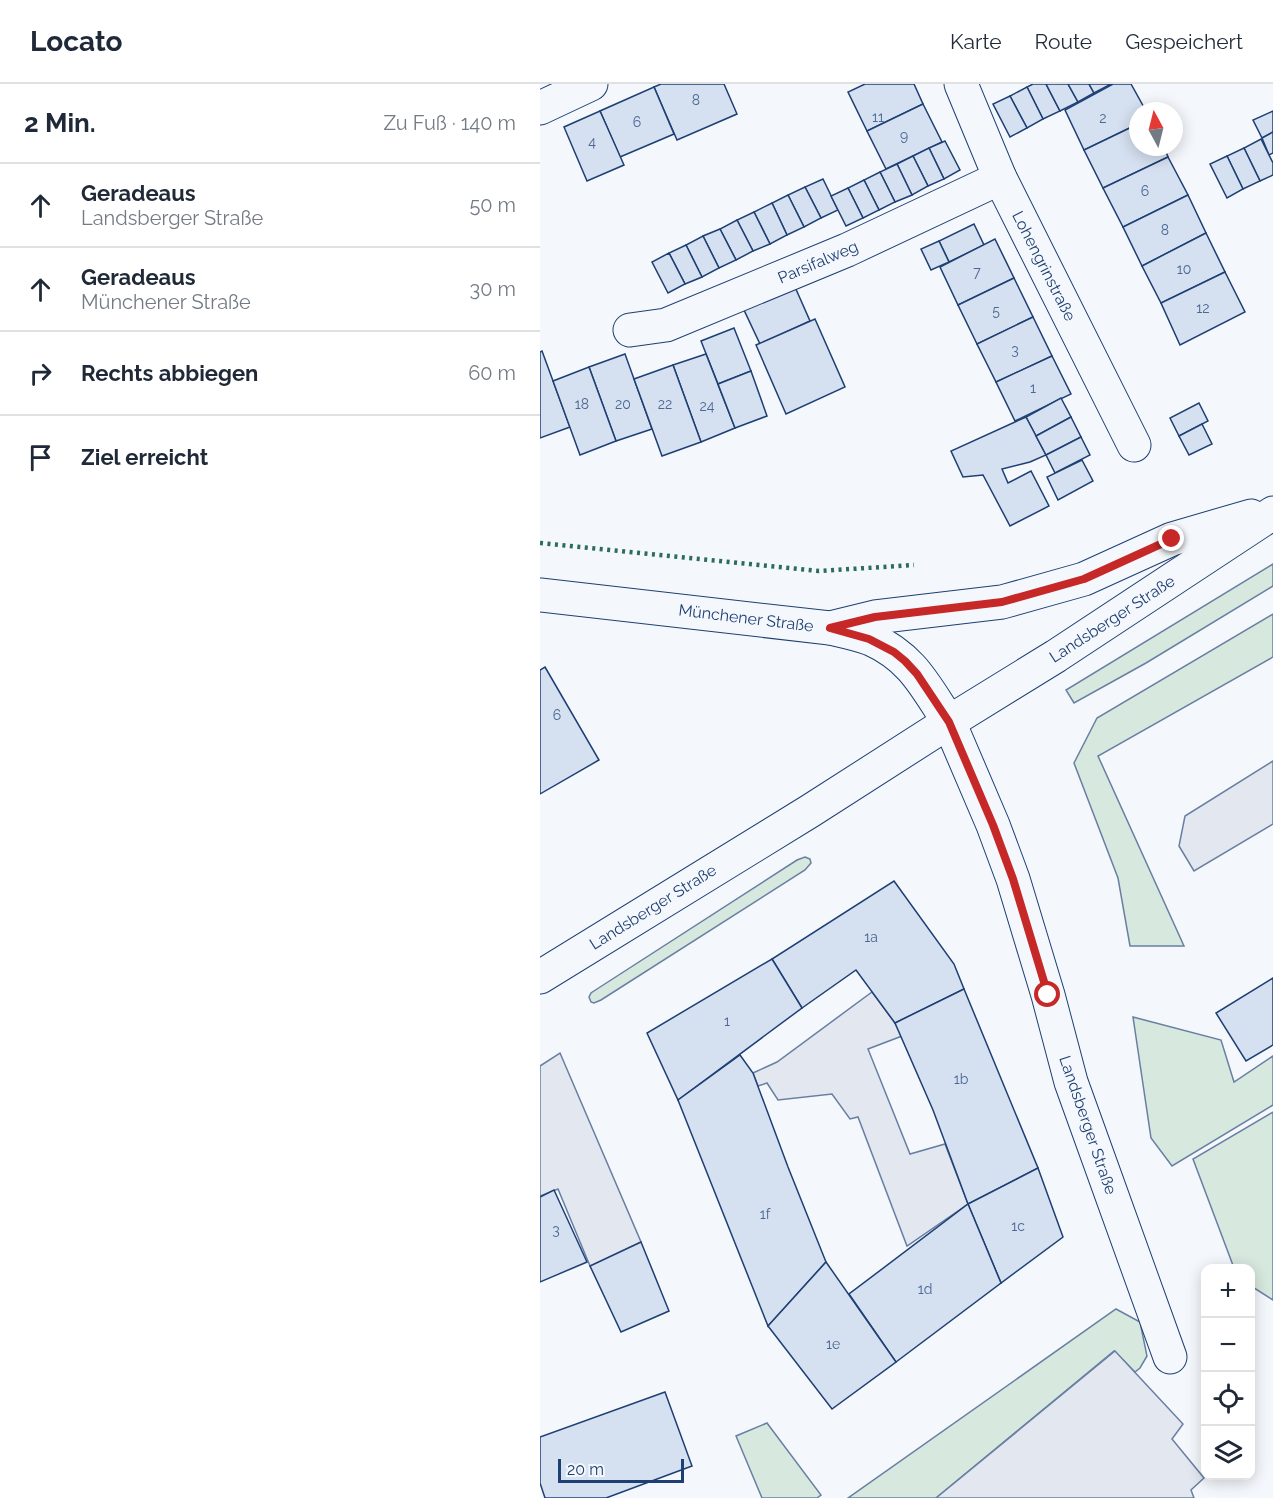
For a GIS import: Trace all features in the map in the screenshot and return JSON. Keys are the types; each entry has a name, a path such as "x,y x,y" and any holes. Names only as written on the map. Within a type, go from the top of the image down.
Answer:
{"street":[{"path":"540,108 591,84"},
{"name":"Lohengrinstraße","path":"961,84 1000,178 1134,445"},
{"name":"Parsifalweg","path":"630,330 666,325 848,250 1000,178"},
{"path":"830,628 875,617 1002,602 1084,579 1172,539 1273,511"},
{"name":"Landsberger Straße","path":"540,976 800,817 1056,656 1273,511"},
{"name":"Münchener Straße","path":"540,595 830,628 869,639 894,652 905,661 917,674 949,722"},
{"name":"Landsberger Straße","path":"949,722 993,825 1013,879 1071,1082 1170,1357"}],"shaded area":[{"path":"1273,564 1273,586 1146,663 1074,703 1066,690"},
{"path":"1273,614 1273,657 1098,756 1184,946 1130,946 1118,878 1074,763 1097,718"},
{"path":"1273,761 1273,824 1194,871 1179,846 1185,816"},
{"path":"805,857 810,859 811,863 805,870 601,1000 591,1002 589,997 591,993"},
{"path":"872,992 902,1036 868,1049 910,1154 945,1144 968,1204 907,1246 858,1117 850,1119 832,1094 778,1100 767,1083 758,1086 753,1073 777,1062"},
{"path":"1133,1017 1221,1040 1234,1082 1273,1056 1273,1105 1172,1166 1151,1138"},
{"path":"560,1053 641,1242 590,1266 558,1189 540,1196 540,1066"},
{"path":"1273,1112 1273,1300 1255,1289 1255,1264 1232,1264 1193,1159"},
{"path":"1116,1309 1140,1322 1147,1356 1135,1372 1114,1351 936,1498 848,1498"},
{"path":"1115,1351 1183,1424 1172,1439 1201,1474 1202,1480 1191,1490 1194,1498 936,1498"},
{"path":"767,1423 821,1495 817,1498 762,1498 736,1436"}],"building":[{"path":"661,84 724,84 737,114 677,140 654,87"},
{"path":"865,84 914,84 923,104 867,131 848,92"},
{"path":"1033,84 1046,84 1060,111 1043,119 1027,87"},
{"path":"1046,84 1068,84 1078,102 1060,111"},
{"path":"1068,84 1089,84 1094,93 1078,102"},
{"path":"1089,84 1111,84 1094,93"},
{"path":"1113,84 1131,84 1141,102 1129,102 1129,128 1084,150 1065,110"},
{"path":"654,87 674,134 620,157 600,111"},
{"path":"1027,87 1043,119 1027,128 1010,96"},
{"path":"1010,96 1027,128 1010,137 993,104"},
{"path":"923,104 942,142 886,169 867,131"},
{"path":"600,111 624,165 587,181 564,127"},
{"path":"1273,111 1273,132 1262,138 1253,120"},
{"path":"1129,128 1129,156 1168,157 1103,188 1084,150"},
{"path":"1273,132 1273,153 1269,155 1262,138"},
{"path":"1261,139 1273,163 1273,175 1260,181 1244,148"},
{"path":"945,141 960,170 944,179 929,148"},
{"path":"929,148 944,179 928,186 913,156"},
{"path":"1244,148 1260,181 1243,189 1227,156"},
{"path":"913,156 928,186 912,195 897,164"},
{"path":"1227,156 1243,189 1227,198 1210,164"},
{"path":"1168,157 1188,195 1123,227 1103,188"},
{"path":"897,164 912,195 895,202 880,172"},
{"path":"880,172 895,202 879,210 864,180"},
{"path":"823,179 838,210 821,218 805,187"},
{"path":"864,180 879,210 863,218 848,188"},
{"path":"805,187 821,218 804,227 788,195"},
{"path":"848,188 863,218 846,226 831,196"},
{"path":"788,195 804,227 787,235 772,203"},
{"path":"1188,195 1206,233 1142,266 1123,227"},
{"path":"772,203 787,235 770,244 754,212"},
{"path":"754,212 770,244 753,251 737,220"},
{"path":"737,220 753,251 736,260 720,229"},
{"path":"974,224 984,245 949,262 939,241"},
{"path":"720,229 736,260 719,268 703,236"},
{"path":"1206,233 1225,272 1161,303 1142,266"},
{"path":"703,236 719,268 702,277 686,245"},
{"path":"995,239 1014,278 958,305 940,267"},
{"path":"939,241 949,262 931,270 921,249"},
{"path":"686,245 702,277 685,284 669,253"},
{"path":"669,253 685,284 668,293 652,262"},
{"path":"1225,272 1245,312 1180,345 1161,303"},
{"path":"1014,278 1033,317 977,344 958,305"},
{"path":"795,287 810,321 760,344 744,310"},
{"path":"1033,317 1052,356 996,382 977,344"},
{"path":"815,319 845,387 786,414 756,345"},
{"path":"734,328 751,371 718,384 701,341"},
{"path":"542,351 570,427 540,438 540,352"},
{"path":"625,354 652,429 616,441 589,367"},
{"path":"706,354 735,428 701,442 673,365"},
{"path":"1052,356 1071,394 1015,421 996,382"},
{"path":"673,365 701,442 662,456 634,379"},
{"path":"589,367 616,441 580,455 553,381"},
{"path":"751,371 767,416 735,428 718,384"},
{"path":"1061,398 1071,417 1036,436 1026,417"},
{"path":"1199,403 1208,421 1179,436 1170,418"},
{"path":"1026,417 1046,455 1030,462 1002,469 1008,483 1031,471 1049,506 1010,526 983,475 963,477 951,451"},
{"path":"1071,417 1081,437 1046,455 1036,436"},
{"path":"1202,424 1212,444 1189,455 1179,436"},
{"path":"1081,437 1090,455 1055,473 1046,455"},
{"path":"1082,460 1093,481 1058,500 1047,477"},
{"path":"545,667 599,760 540,794 540,670"},
{"path":"894,881 954,964 964,989 895,1023 856,970 802,1008 772,959"},
{"path":"772,959 802,1008 678,1100 647,1033"},
{"path":"1273,978 1273,1045 1246,1061 1216,1013"},
{"path":"964,989 1038,1168 968,1204 933,1110 895,1023"},
{"path":"740,1055 753,1073 826,1262 768,1326 678,1100"},
{"path":"1038,1168 1063,1237 1001,1283 968,1204"},
{"path":"554,1190 587,1262 540,1282 540,1197"},
{"path":"968,1204 1001,1283 896,1362 849,1294"},
{"path":"641,1242 669,1311 621,1332 590,1266"},
{"path":"826,1262 896,1362 832,1409 768,1326"},
{"path":"665,1392 692,1466 606,1498 545,1498 540,1483 540,1437"}],"hedge":[{"path":"540,543 819,571 914,565"}],"route":[{"path":"1048,995 1013,879 993,825 949,722 917,674 894,652 869,639 830,628 875,617 1002,602 1084,579 1172,539"}]}
